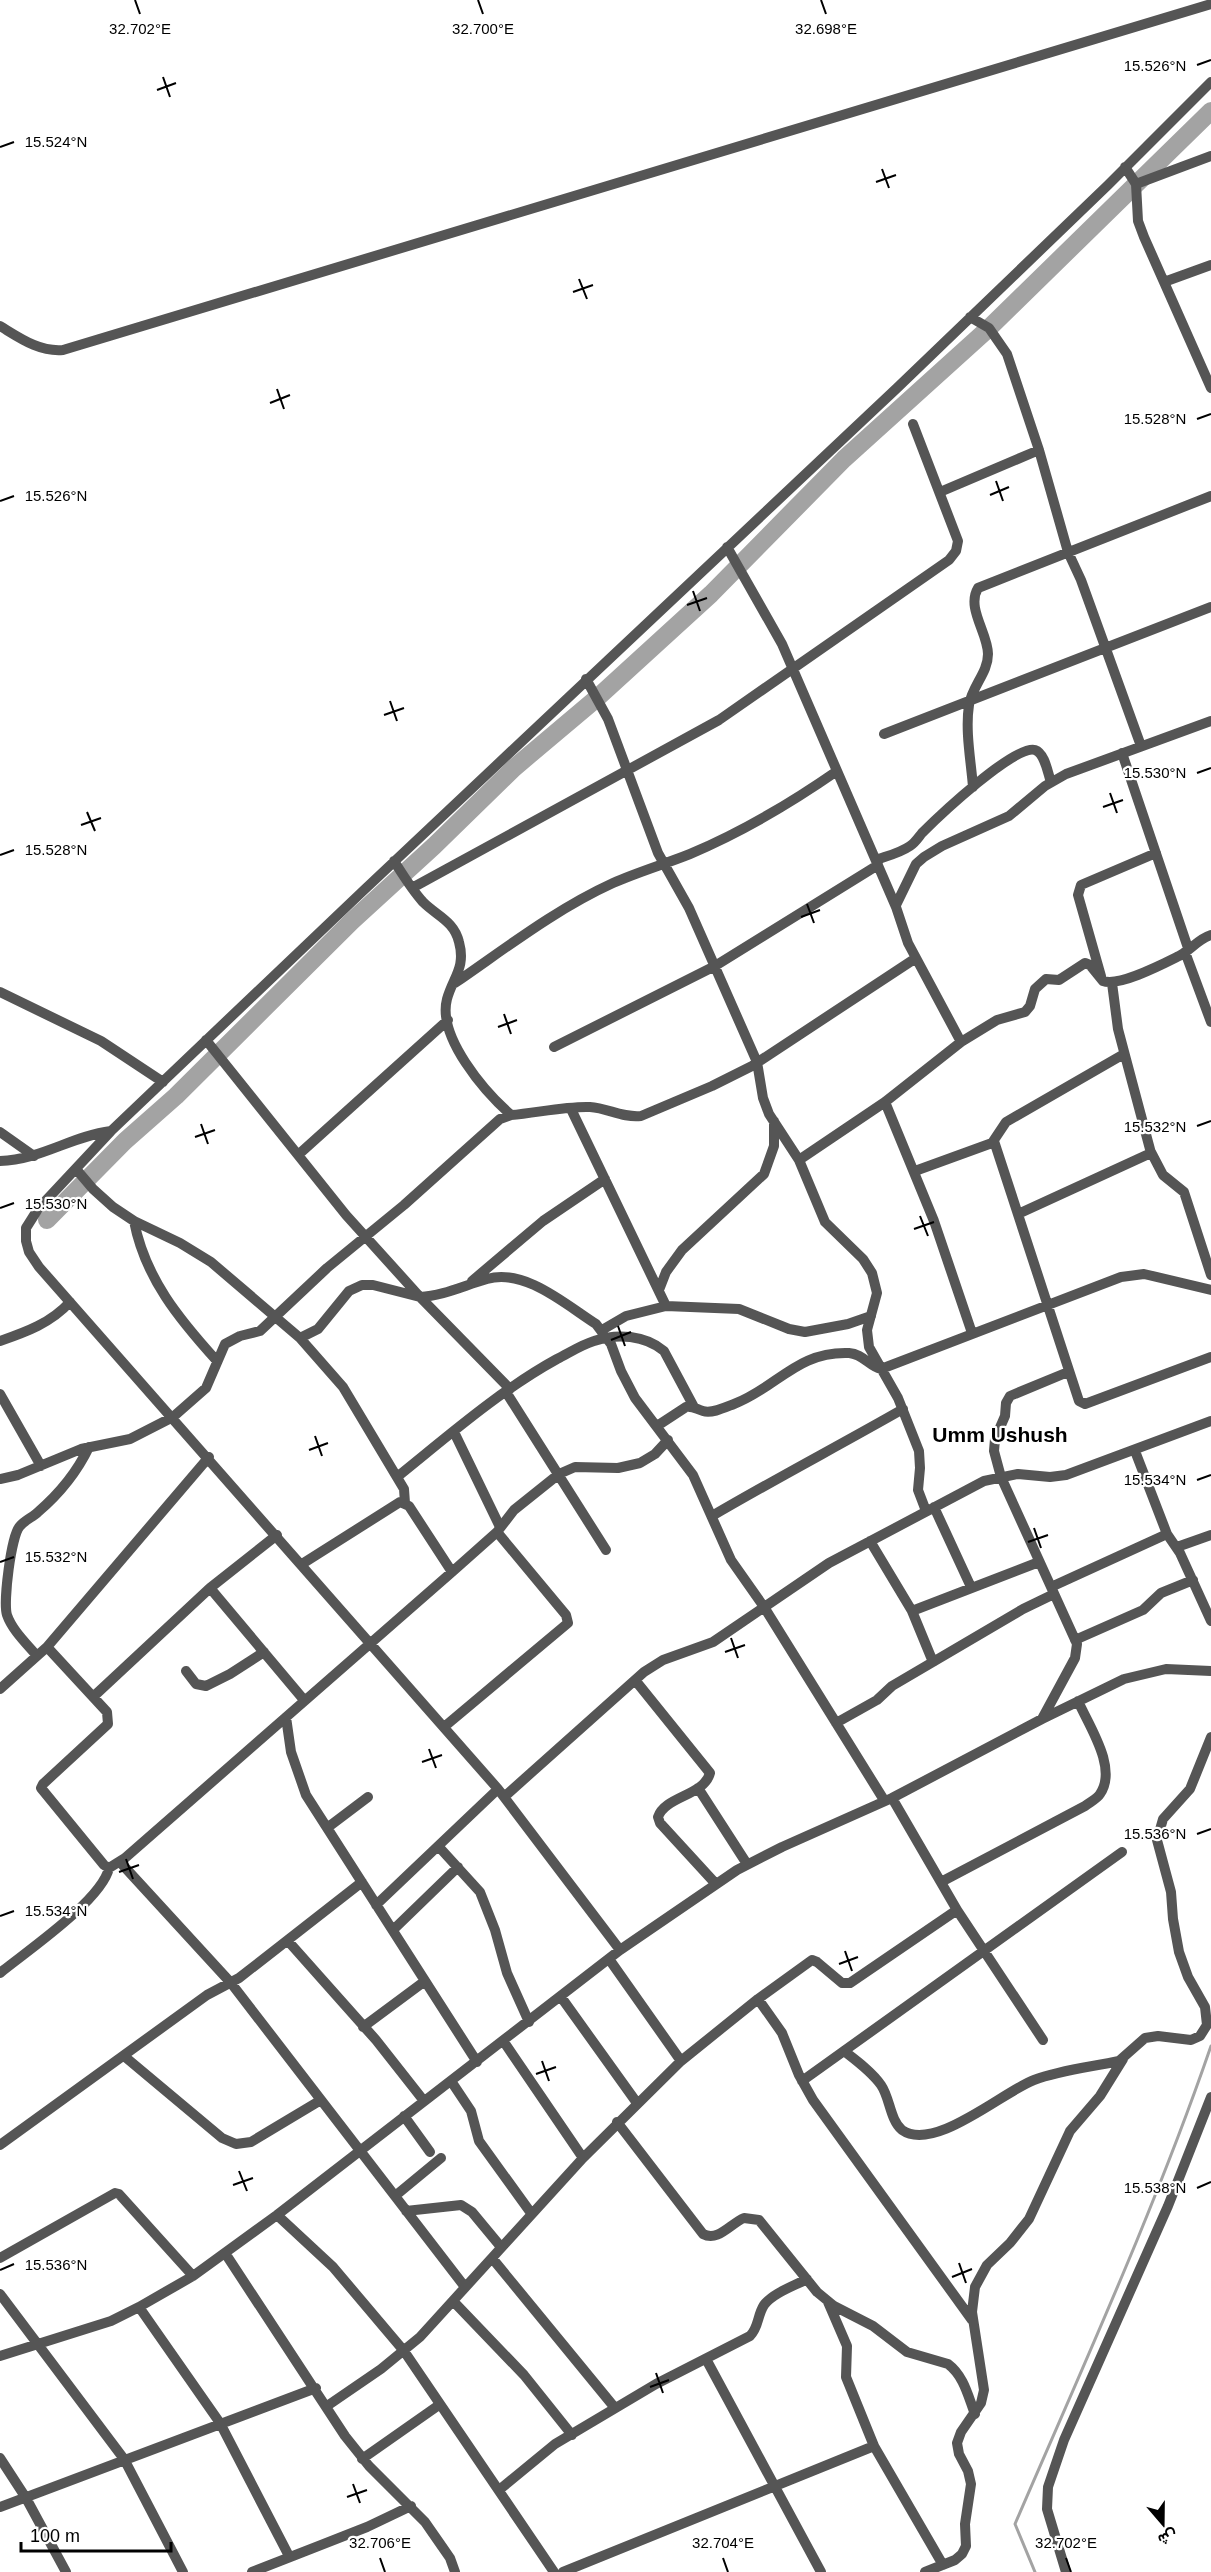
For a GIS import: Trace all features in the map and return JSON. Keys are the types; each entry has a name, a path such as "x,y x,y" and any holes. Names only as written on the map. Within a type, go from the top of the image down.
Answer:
{"street":[{"path":"0,326 40,348 50,351 63,350 1211,4"},
{"path":"620,1950 501,1793 277,1535 70,1302 29,1252 26,1228 38,1209 111,1131 970,317 1211,82"},
{"path":"1136,184 1211,156"},
{"path":"1125,168 1136,184 1138,221 1210,384"},
{"path":"1164,282 1211,265"},
{"path":"970,317 989,328 1007,354 1039,450 1068,552 1081,580 1141,746"},
{"path":"412,888 628,772 719,720 953,556 958,541 913,424"},
{"path":"940,492 1039,450"},
{"path":"973,787 968,715 970,701 988,661 988,649 974,603 976,591 980,586 1211,495"},
{"path":"727,547 767,615 896,905 904,936 961,1042"},
{"path":"884,735 1211,607"},
{"path":"586,679 605,713 651,837 684,897 758,1062 763,1098 774,1121 799,1160 825,1222 863,1259 872,1273 876,1293 867,1330 869,1347 903,1409 919,1451 918,1490 971,1587"},
{"path":"896,905 916,864 924,857 942,846 1009,816 1051,782 1066,774 1211,721"},
{"path":"554,1047 715,966 877,862 912,846 929,827 1003,762 1032,750 1041,754 1051,782"},
{"path":"1122,753 1211,1022"},
{"path":"455,983 567,908 613,883 664,864 743,829 791,802 837,771"},
{"path":"1156,853 1081,885 1078,889 1107,982 1151,1152 1163,1175 1184,1192 1211,1275"},
{"path":"394,861 427,906 450,923 457,935 461,961 455,983 446,1000 448,1020 457,1047 470,1071 487,1093 511,1115"},
{"path":"1107,982 1187,950 1211,935"},
{"path":"0,1479 18,1475 89,1447 130,1438 173,1417 206,1388 214,1374 222,1348 229,1341 256,1333 490,1126 511,1115 593,1107 620,1115 640,1116 712,1086 758,1062 916,958"},
{"path":"799,1160 885,1102 961,1042 997,1020 1025,1012 1035,989 1046,979 1058,980 1085,963 1090,964 1107,982"},
{"path":"0,993 101,1041 163,1082"},
{"path":"298,1155 448,1020"},
{"path":"206,1040 366,1238 508,1390 606,1550"},
{"path":"1124,1054 1006,1122 999,1130 994,1142 1077,1399 1085,1404 1211,1357"},
{"path":"885,1102 915,1171 972,1334"},
{"path":"571,1109 666,1306"},
{"path":"658,1290 676,1256 764,1174 774,1146 774,1121"},
{"path":"0,1161 34,1156 74,1140 111,1131"},
{"path":"0,1132 34,1156"},
{"path":"915,1171 994,1142"},
{"path":"1018,1214 1146,1157 1151,1152"},
{"path":"76,1169 103,1198 135,1221 180,1243 211,1262 300,1338 352,1401 405,1491 405,1503 452,1572"},
{"path":"468,1285 543,1221 605,1179"},
{"path":"135,1221 145,1259 157,1287 217,1361"},
{"path":"881,1369 1120,1277 1137,1274 1211,1290"},
{"path":"300,1338 318,1329 345,1295 357,1286 373,1285 420,1297 433,1296 501,1276 526,1281 596,1324 604,1334 627,1385 641,1407 693,1475 730,1560 764,1607 836,1723 888,1799 957,1910 1043,2040"},
{"path":"0,1341 33,1329 70,1302"},
{"path":"397,1477 532,1372 604,1334 626,1316 666,1306 739,1309 789,1329 804,1332 848,1324 871,1316"},
{"path":"604,1334 638,1338 659,1347 694,1407"},
{"path":"657,1426 682,1409 694,1407 708,1412 732,1405 760,1392 799,1363 820,1355 855,1354 881,1369"},
{"path":"1042,1719 1075,1658 1077,1648 1001,1477 994,1445 996,1432 1005,1416 1008,1400 1017,1392 1068,1372"},
{"path":"0,1394 41,1466"},
{"path":"712,1516 903,1409"},
{"path":"376,1905 501,1793 635,1680 663,1660 705,1647 829,1563 984,1481 1018,1474 1050,1477 1066,1475 1211,1421"},
{"path":"444,1727 568,1623 566,1615 499,1529 454,1432"},
{"path":"0,1973 91,1897 104,1880 109,1868 120,1862 371,1644 499,1529 514,1510 559,1474 575,1467 618,1468 640,1463 655,1454 668,1440"},
{"path":"37,1656 12,1624 5,1608 14,1536 20,1525 36,1514 63,1488 82,1463 89,1447"},
{"path":"1135,1451 1167,1534 1177,1547 1211,1621"},
{"path":"0,1689 47,1647 208,1457"},
{"path":"302,1564 394,1505 400,1502 405,1503"},
{"path":"836,1723 877,1700 892,1686 1052,1590 1167,1534"},
{"path":"93,1697 210,1588 277,1535"},
{"path":"1177,1547 1211,1535"},
{"path":"870,1541 912,1611 933,1662"},
{"path":"912,1611 1039,1562"},
{"path":"1075,1640 1143,1610 1161,1593 1193,1580"},
{"path":"210,1588 304,1700"},
{"path":"47,1647 107,1712 108,1724 41,1788 104,1865 109,1868"},
{"path":"186,1671 196,1684 209,1686 264,1652"},
{"path":"0,2356 94,2326 140,2307 193,2276 504,2042 620,1950 715,1883 747,1864 888,1799 1124,1679 1179,1668 1211,1671"},
{"path":"635,1680 710,1773 708,1779 698,1788 662,1810 659,1820 715,1883"},
{"path":"941,1882 1085,1806 1099,1795 1105,1783 1105,1766 1078,1701"},
{"path":"286,1717 291,1752 306,1795 477,2062"},
{"path":"925,2572 959,2557 966,2546 965,2524 971,2484 957,2443 961,2432 981,2403 985,2384 973,2321 973,2295 978,2278 1029,2218 1070,2131 1104,2091 1123,2059 1145,2038 1158,2036 1191,2040 1200,2036 1207,2025 1205,2007 1188,1977 1179,1952 1173,1919 1172,1892 1157,1840 1160,1825 1166,1813 1190,1789 1211,1737"},
{"path":"698,1788 747,1864"},
{"path":"327,1828 368,1797"},
{"path":"439,1847 480,1892 507,1973 529,2022"},
{"path":"802,2081 1122,1852"},
{"path":"120,1862 231,1983 465,2287"},
{"path":"393,1930 458,1867"},
{"path":"0,2145 207,1995 231,1983 362,1882"},
{"path":"327,2406 404,2351 453,2301 531,2213 617,2122 681,2061 758,1999 812,1960 842,1983 850,1983 957,1910"},
{"path":"288,1941 391,2058 424,2101"},
{"path":"609,1959 681,2061"},
{"path":"363,2027 425,1981"},
{"path":"561,1997 637,2103"},
{"path":"758,1999 782,2033 802,2081 813,2100 973,2321"},
{"path":"504,2042 583,2158"},
{"path":"844,2051 879,2083 889,2100 897,2125 905,2132 916,2135 926,2134 962,2121 991,2106 1019,2086 1037,2079 1123,2059"},
{"path":"124,2056 231,2143 250,2142 321,2100"},
{"path":"451,2081 471,2111 479,2141 531,2213"},
{"path":"1066,2572 1047,2509 1048,2487 1064,2440 1168,2206 1211,2097"},
{"path":"405,2116 430,2152"},
{"path":"617,2122 703,2234 709,2237 717,2236 744,2218 759,2220 828,2302 847,2346 846,2377 874,2446 943,2565"},
{"path":"395,2196 441,2158"},
{"path":"0,2258 115,2193 119,2194 193,2276"},
{"path":"406,2211 461,2205 472,2212 501,2247"},
{"path":"277,2215 333,2267 404,2351 554,2572"},
{"path":"225,2253 362,2459 411,2506 439,2540 455,2572"},
{"path":"492,2258 615,2408"},
{"path":"499,2490 555,2444 656,2384 750,2336 770,2299 807,2279"},
{"path":"0,2294 39,2342 124,2459 183,2572"},
{"path":"453,2301 524,2375 572,2435"},
{"path":"828,2302 863,2319 907,2352 948,2364 960,2377 975,2414"},
{"path":"140,2307 220,2423 290,2556"},
{"path":"706,2359 821,2572"},
{"path":"0,2507 316,2388"},
{"path":"362,2459 439,2405"},
{"path":"563,2572 874,2446"},
{"path":"0,2458 26,2498 66,2572"},
{"path":"256,2571 367,2527 411,2506"}],"waterway":[{"path":"47,1220 125,1141 176,1096 352,921 514,768 597,698 711,594 844,459 989,328 1211,111"},
{"path":"1035,2572 1015,2524 1142,2227 1211,2046"}],"district":[{"name":"Umm Ushush","path":"1000,1434"}]}
